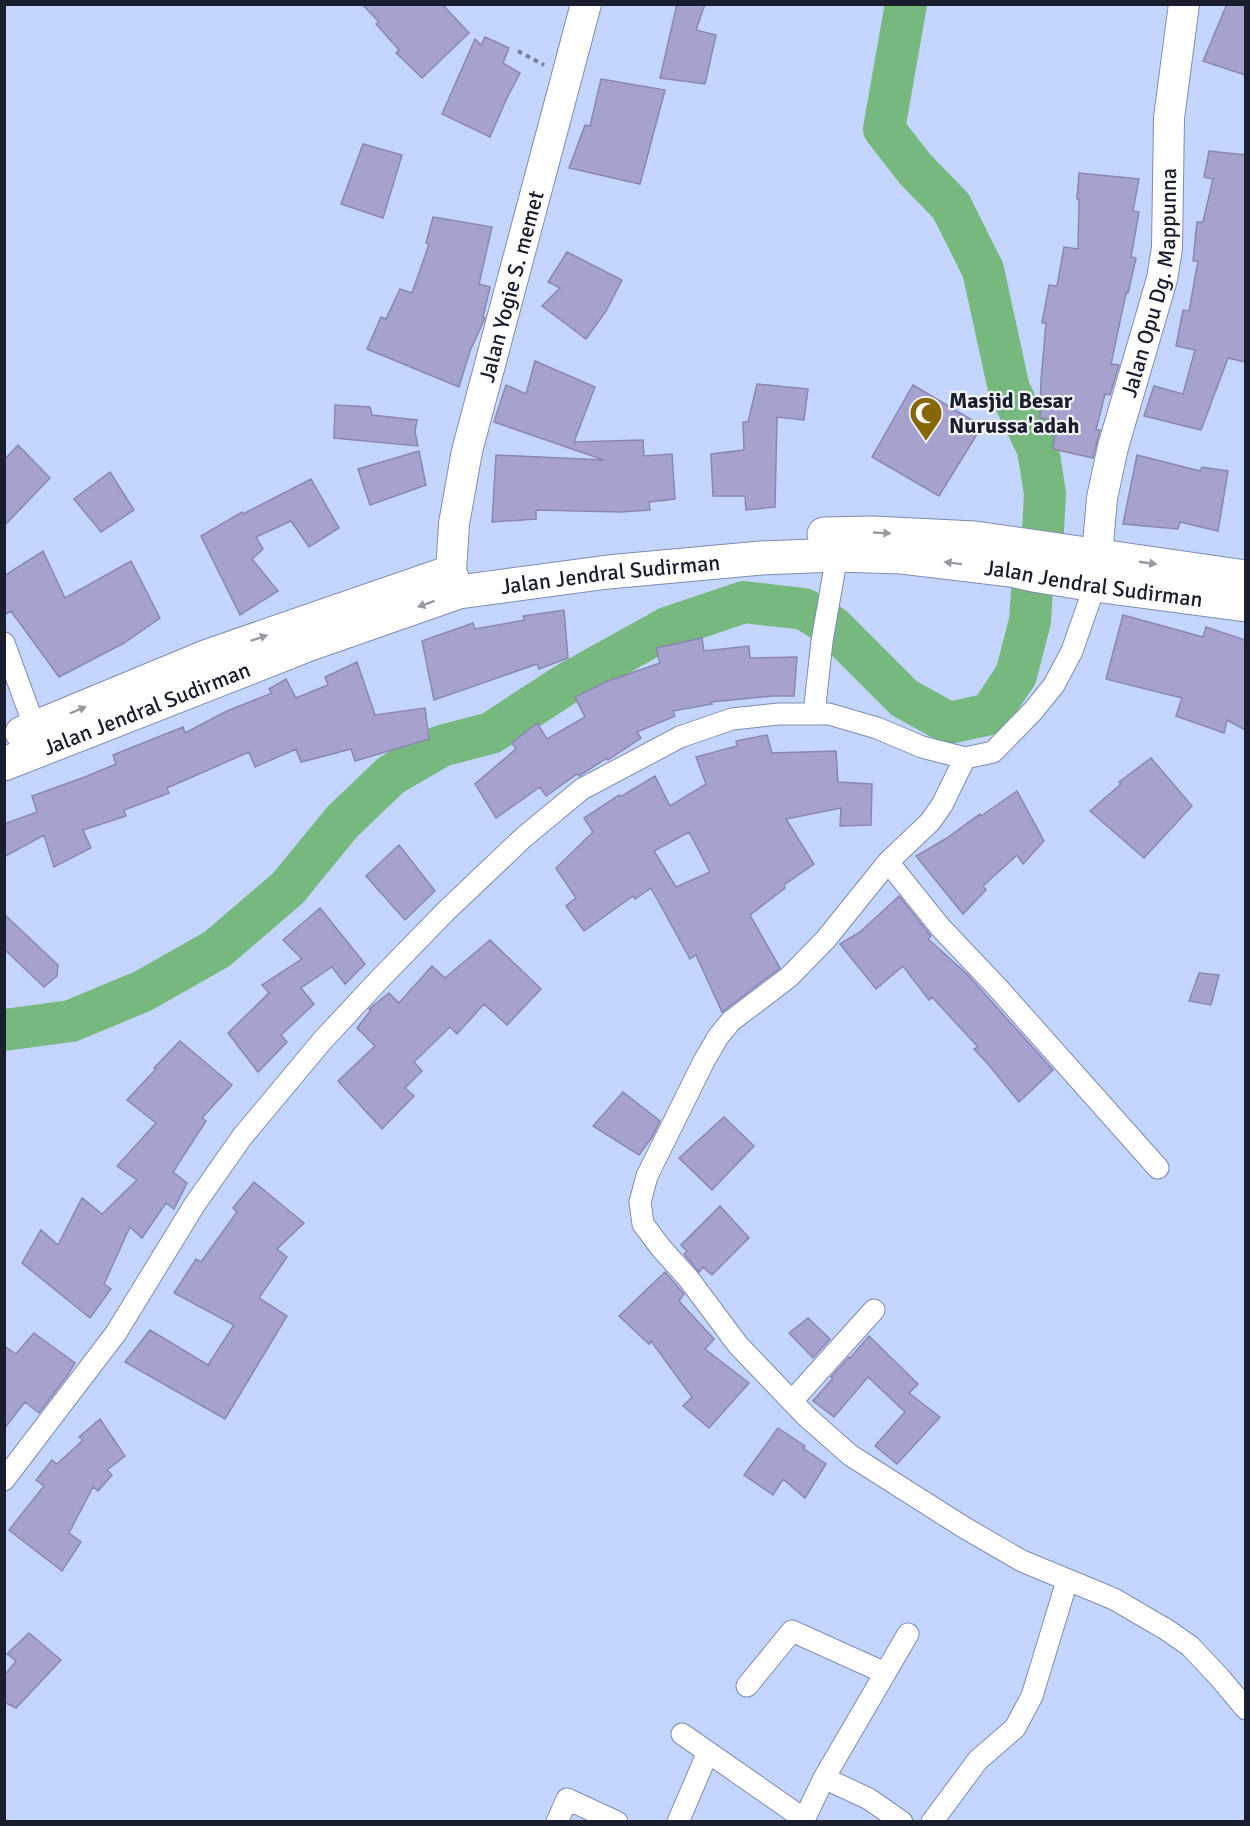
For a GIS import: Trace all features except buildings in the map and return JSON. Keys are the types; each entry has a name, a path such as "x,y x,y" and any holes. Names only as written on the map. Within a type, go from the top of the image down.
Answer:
{"highway":[{"name":"Jalan Jendral Sudirman","path":"4,740 208,656 455,582 692,544 799,534 837,544 872,533 975,538 1015,557 1081,568 1245,605"},
{"name":"Jalan Jendral Sudirman","path":"1081,568 1245,577"},
{"name":"Jalan Jendral Sudirman","path":"4,764 310,644 455,582"}],"street":[{"name":"Jalan Yogie S. memet","path":"455,582 454,524 467,451 586,4"},
{"name":"Jalan Opu Dg. Mappunna","path":"1081,568 1102,498 1113,447 1162,279 1167,248 1169,118 1184,4"},
{"path":"814,714 822,641 837,544"},
{"path":"4,1480 116,1333 195,1204 242,1137 322,1041 369,990 446,911 524,837 582,789 680,737 732,718 779,714 829,714 877,728 922,747 965,758 993,752 1033,711 1054,685 1072,651 1081,568"},
{"path":"4,643 35,728"},
{"path":"965,758 942,805 930,822 888,862 818,947 789,977 731,1022 718,1037 647,1176 640,1202 643,1224 688,1278 738,1345 792,1401 850,1455 965,1528 1022,1561 1114,1599 1159,1625 1190,1646 1245,1708"},
{"path":"888,862 940,928 1005,996 1158,1168"},
{"path":"792,1401 874,1310"},
{"path":"932,1821 978,1760 1015,1728 1032,1696 1067,1581"},
{"path":"747,1686 792,1631 885,1673"},
{"path":"682,1734 804,1820 824,1778 908,1634"},
{"path":"678,1821 708,1752"},
{"path":"824,1778 870,1799 902,1821"},
{"path":"557,1821 567,1799 617,1821"}],"waterway":[{"path":"4,1030 71,1021 143,991 217,949 288,888 342,822 391,775 441,746 491,733 566,684 667,628 744,602 804,609 833,627 904,698 949,723 990,714 1016,675 1030,621 1033,575 1042,548 1045,494 1038,449 1009,389 983,270 951,206 915,169 884,129 906,4"}],"place":[{"name":"Masjid Besar Nurussa'adah","path":"926,442"}]}
